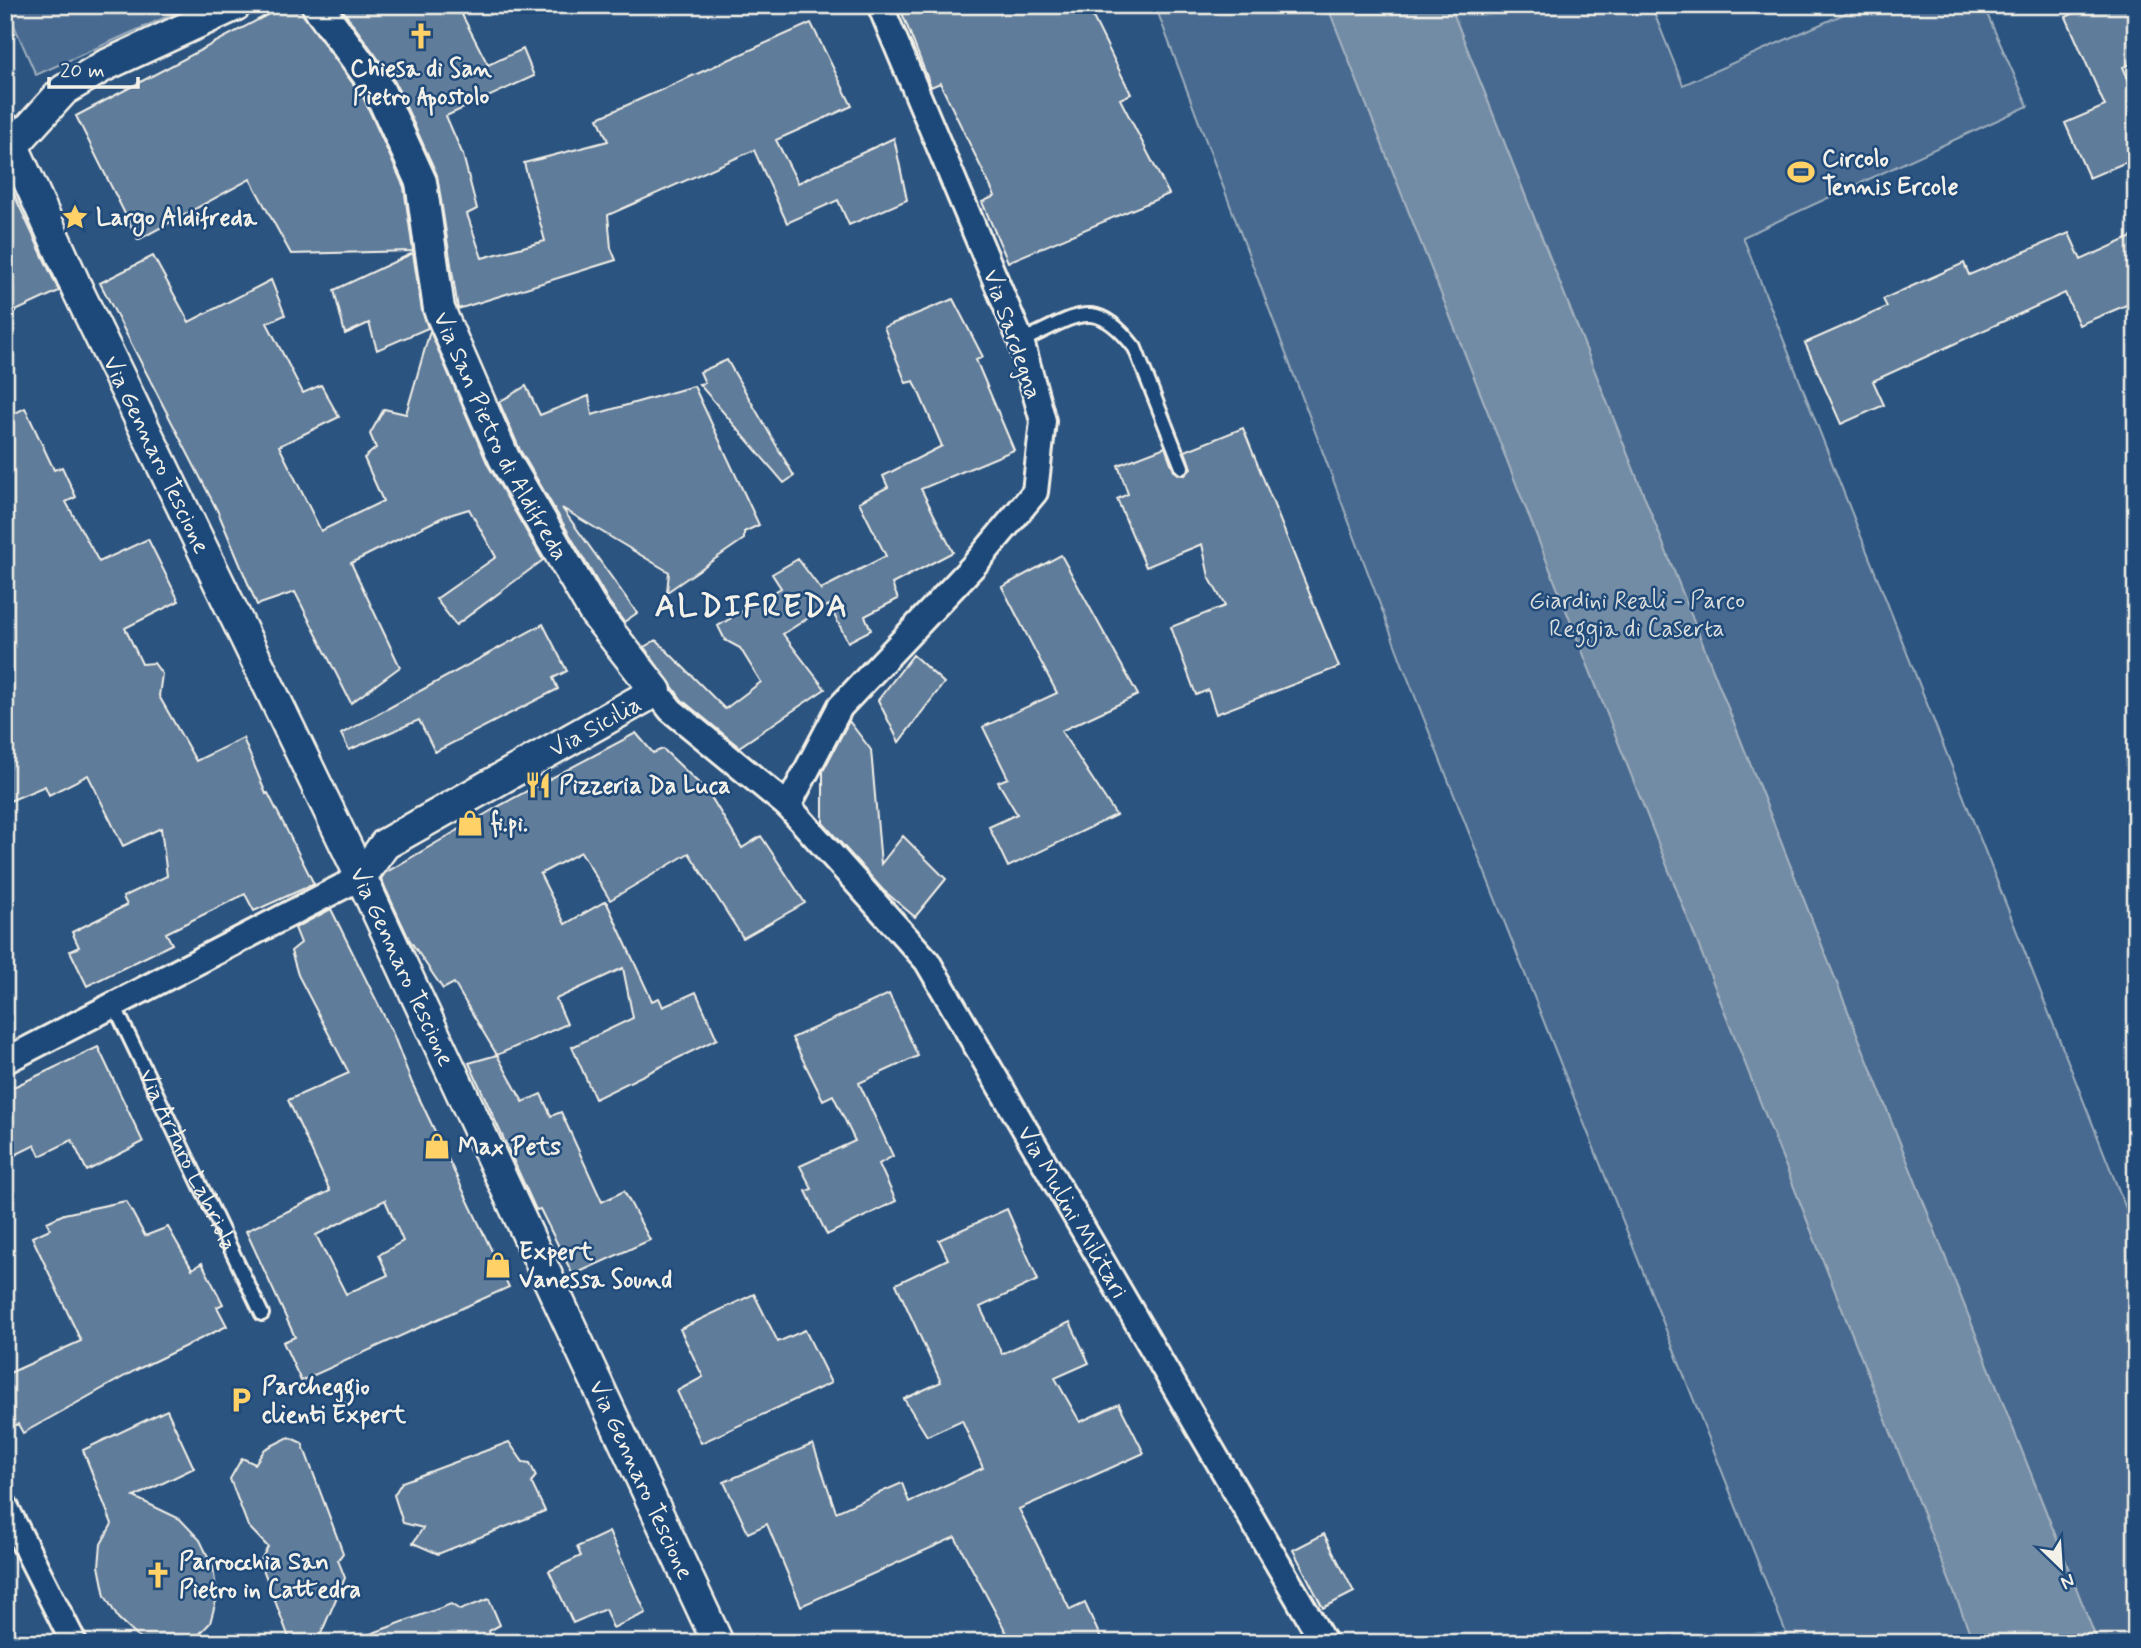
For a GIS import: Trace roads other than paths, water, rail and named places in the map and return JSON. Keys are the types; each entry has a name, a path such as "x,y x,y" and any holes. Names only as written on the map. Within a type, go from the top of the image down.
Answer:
{"street":[{"path":"8,141 64,90 104,66 236,5"},
{"name":"Via San Pietro di Aldifreda","path":"317,5 379,90 421,182 439,309 505,458 594,612 671,710 788,806"},
{"name":"Via Sardegna","path":"788,806 840,707 975,564 1035,492 1043,421 1021,341 880,5"},
{"name":"Via Gennaro Tescione","path":"8,141 361,877 718,1643"},
{"name":"Via Sicilia","path":"361,877 385,845 656,691"},
{"name":"Via Mulini Militari","path":"788,806 928,961 1324,1643"},
{"path":"5,1061 361,877"},
{"path":"5,1506 75,1643"}],"lane":[{"path":"1021,341 1086,314 1101,315 1124,333 1135,348 1182,467"},
{"name":"Via Arturo Labriola","path":"114,1005 262,1314"}],"place":[{"name":"Chiesa di San Pietro Apostolo","path":"421,36"},
{"name":"Circolo Tennis Ercole","path":"1801,172"},
{"name":"Largo Aldifreda","path":"75,217"},
{"name":"Pizzeria Da Luca","path":"538,785"},
{"name":"fi.pi.","path":"470,823"},
{"name":"Max Pets","path":"437,1146"},
{"name":"Expert Vanessa Sound","path":"498,1265"},
{"name":"Parcheggio clienti Expert","path":"241,1400"},
{"name":"Parrocchia San Pietro in Cattedra","path":"158,1575"}],"district":[{"name":"ALDIFREDA","path":"752,605"}],"park label":[{"name":"Giardini Reali - Parco Reggia di Caserta","path":"1637,614"}]}
